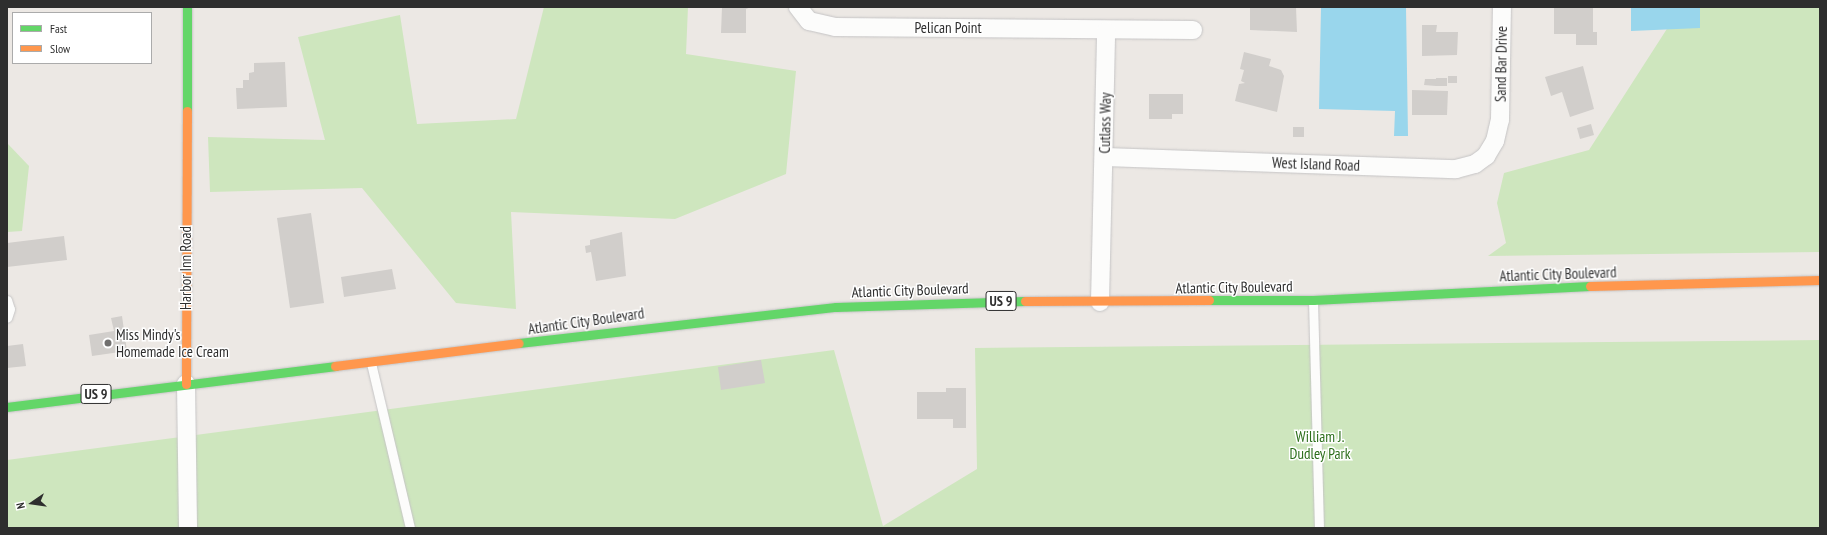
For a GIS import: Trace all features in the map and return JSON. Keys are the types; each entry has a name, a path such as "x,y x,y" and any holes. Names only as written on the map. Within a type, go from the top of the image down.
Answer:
{"main road":[{"name":"Harbor Inn Road","path":"186,384 187,7"},
{"name":"Atlantic City Boulevard","path":"7,407 186,384 371,363 653,326 836,307 982,301 1100,302 1313,300 1580,286 1820,280"}],"street":[{"name":"Pelican Point","path":"798,7 810,21 835,27 1106,31"},
{"name":"Sand Bar Drive","path":"1500,120 1502,7"},
{"path":"1106,31 1193,30"},
{"name":"Cutlass Way","path":"1100,302 1105,157 1106,31"},
{"name":"West Island Road","path":"1105,157 1456,169 1486,156 1500,120"},
{"name":"Harbor Inn Road","path":"186,384 188,528"}],"lane":[{"path":"7,300 10,309 7,318"},
{"path":"1313,300 1318,528"},
{"path":"371,363 410,528"}],"green space":[{"path":"544,7 688,7 686,54 796,71 786,174 675,219 511,212 516,309 456,303 362,188 210,192 208,137 325,140 298,37 400,15 417,124 516,119"},
{"path":"1681,7 1820,7 1820,252 1488,256 1506,243 1497,203 1504,173 1589,150"},
{"path":"7,143 29,166 22,231 7,232"},
{"name":"William J. Dudley Park","path":"1820,340 1820,528 7,528 7,460 834,350 883,526 977,469 975,348"}],"water":[{"path":"1321,7 1406,7 1408,136 1394,136 1395,111 1319,109"},
{"path":"1631,7 1700,7 1700,28 1631,31"}],"building":[{"path":"722,7 751,7 746,9 746,33 721,33"},
{"path":"1250,7 1296,7 1297,32 1250,30"},
{"path":"1554,7 1593,7 1593,32 1597,32 1597,45 1576,45 1576,34 1554,34"},
{"path":"1422,25 1437,25 1436,32 1458,32 1457,55 1422,56"},
{"path":"1244,52 1271,59 1269,66 1281,70 1284,76 1277,112 1235,101 1239,84 1245,83 1241,81 1244,70 1240,69"},
{"path":"285,62 287,107 237,109 236,88 243,88 243,80 249,80 249,73 254,72 254,63"},
{"path":"1583,66 1594,109 1570,117 1562,92 1551,96 1545,77"},
{"path":"1448,76 1457,76 1457,83 1448,83"},
{"path":"1436,78 1447,78 1447,86 1436,86"},
{"path":"1425,79 1436,79 1436,86 1424,85"},
{"path":"1412,90 1448,91 1447,115 1412,115"},
{"path":"1149,94 1183,94 1183,114 1172,114 1172,119 1149,119"},
{"path":"1591,124 1594,135 1580,139 1577,128"},
{"path":"1293,127 1304,127 1304,137 1293,137"},
{"path":"311,213 324,303 290,308 277,218"},
{"path":"622,232 626,276 596,281 591,252 586,253 585,246 590,245 590,240"},
{"path":"64,236 67,260 7,267 7,243"},
{"path":"392,269 396,289 344,297 341,277"},
{"name":"Miss Mindy's Homemade Ice Cream","path":"122,316 127,351 92,356 89,335 114,331 111,318"},
{"path":"23,344 26,366 7,368 7,346"},
{"path":"761,360 765,383 721,390 718,367"},
{"path":"946,388 966,388 966,428 953,428 953,419 917,419 917,392 946,392"}],"traffic: fast":[{"path":"187,7 187,111"},
{"path":"1209,300 1313,300 1590,286"},
{"path":"519,343 836,307 1025,301"},
{"path":"7,407 335,366"}],"traffic: slow":[{"path":"186,384 187,111"},
{"path":"1590,286 1820,280"},
{"path":"1025,301 1209,300"},
{"path":"335,366 519,343"}],"place":[{"name":"Miss Mindy's Homemade Ice Cream","path":"108,343"}]}
